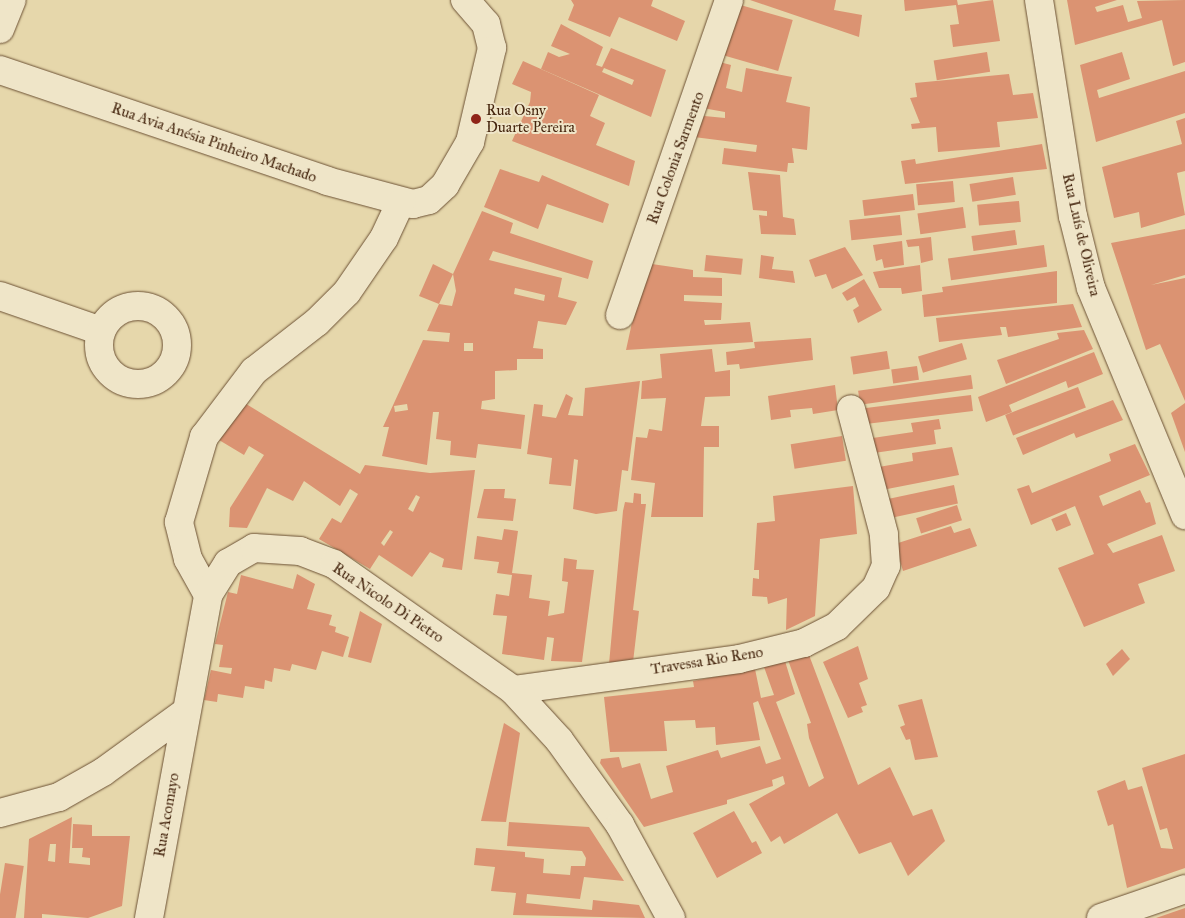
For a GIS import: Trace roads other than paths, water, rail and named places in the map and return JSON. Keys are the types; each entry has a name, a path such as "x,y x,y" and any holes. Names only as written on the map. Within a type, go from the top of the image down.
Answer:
{"street":[{"path":"0,29 12,0"},
{"name":"Rua Avia Anésia Pinheiro Machado","path":"0,70 400,204 429,200 445,185 470,142 492,48 486,24 466,0"},
{"name":"Rua Colonia Sarmento","path":"620,316 730,0"},
{"name":"Rua Luís de Oliveira","path":"1039,0 1073,216 1091,288 1185,515"},
{"path":"208,595 188,559 178,522 204,436 222,408 254,371 317,322 347,292 384,238 400,204"},
{"path":"0,296 102,332"},
{"name":"Travessa Rio Reno","path":"514,690 739,659 804,643 836,626 876,588 886,566 884,534 851,409"},
{"name":"Rua Nicolo Di Pietro","path":"186,712 208,595 228,562 254,548 300,550 334,564 514,690 559,740 620,825 671,918"},
{"path":"0,813 58,796 103,772 186,712"},
{"name":"Rua Acomayo","path":"149,918 186,712"},
{"path":"1101,918 1185,889"}],"place":[{"name":"Rua Osny Duarte Pereira","path":"476,119"}]}
